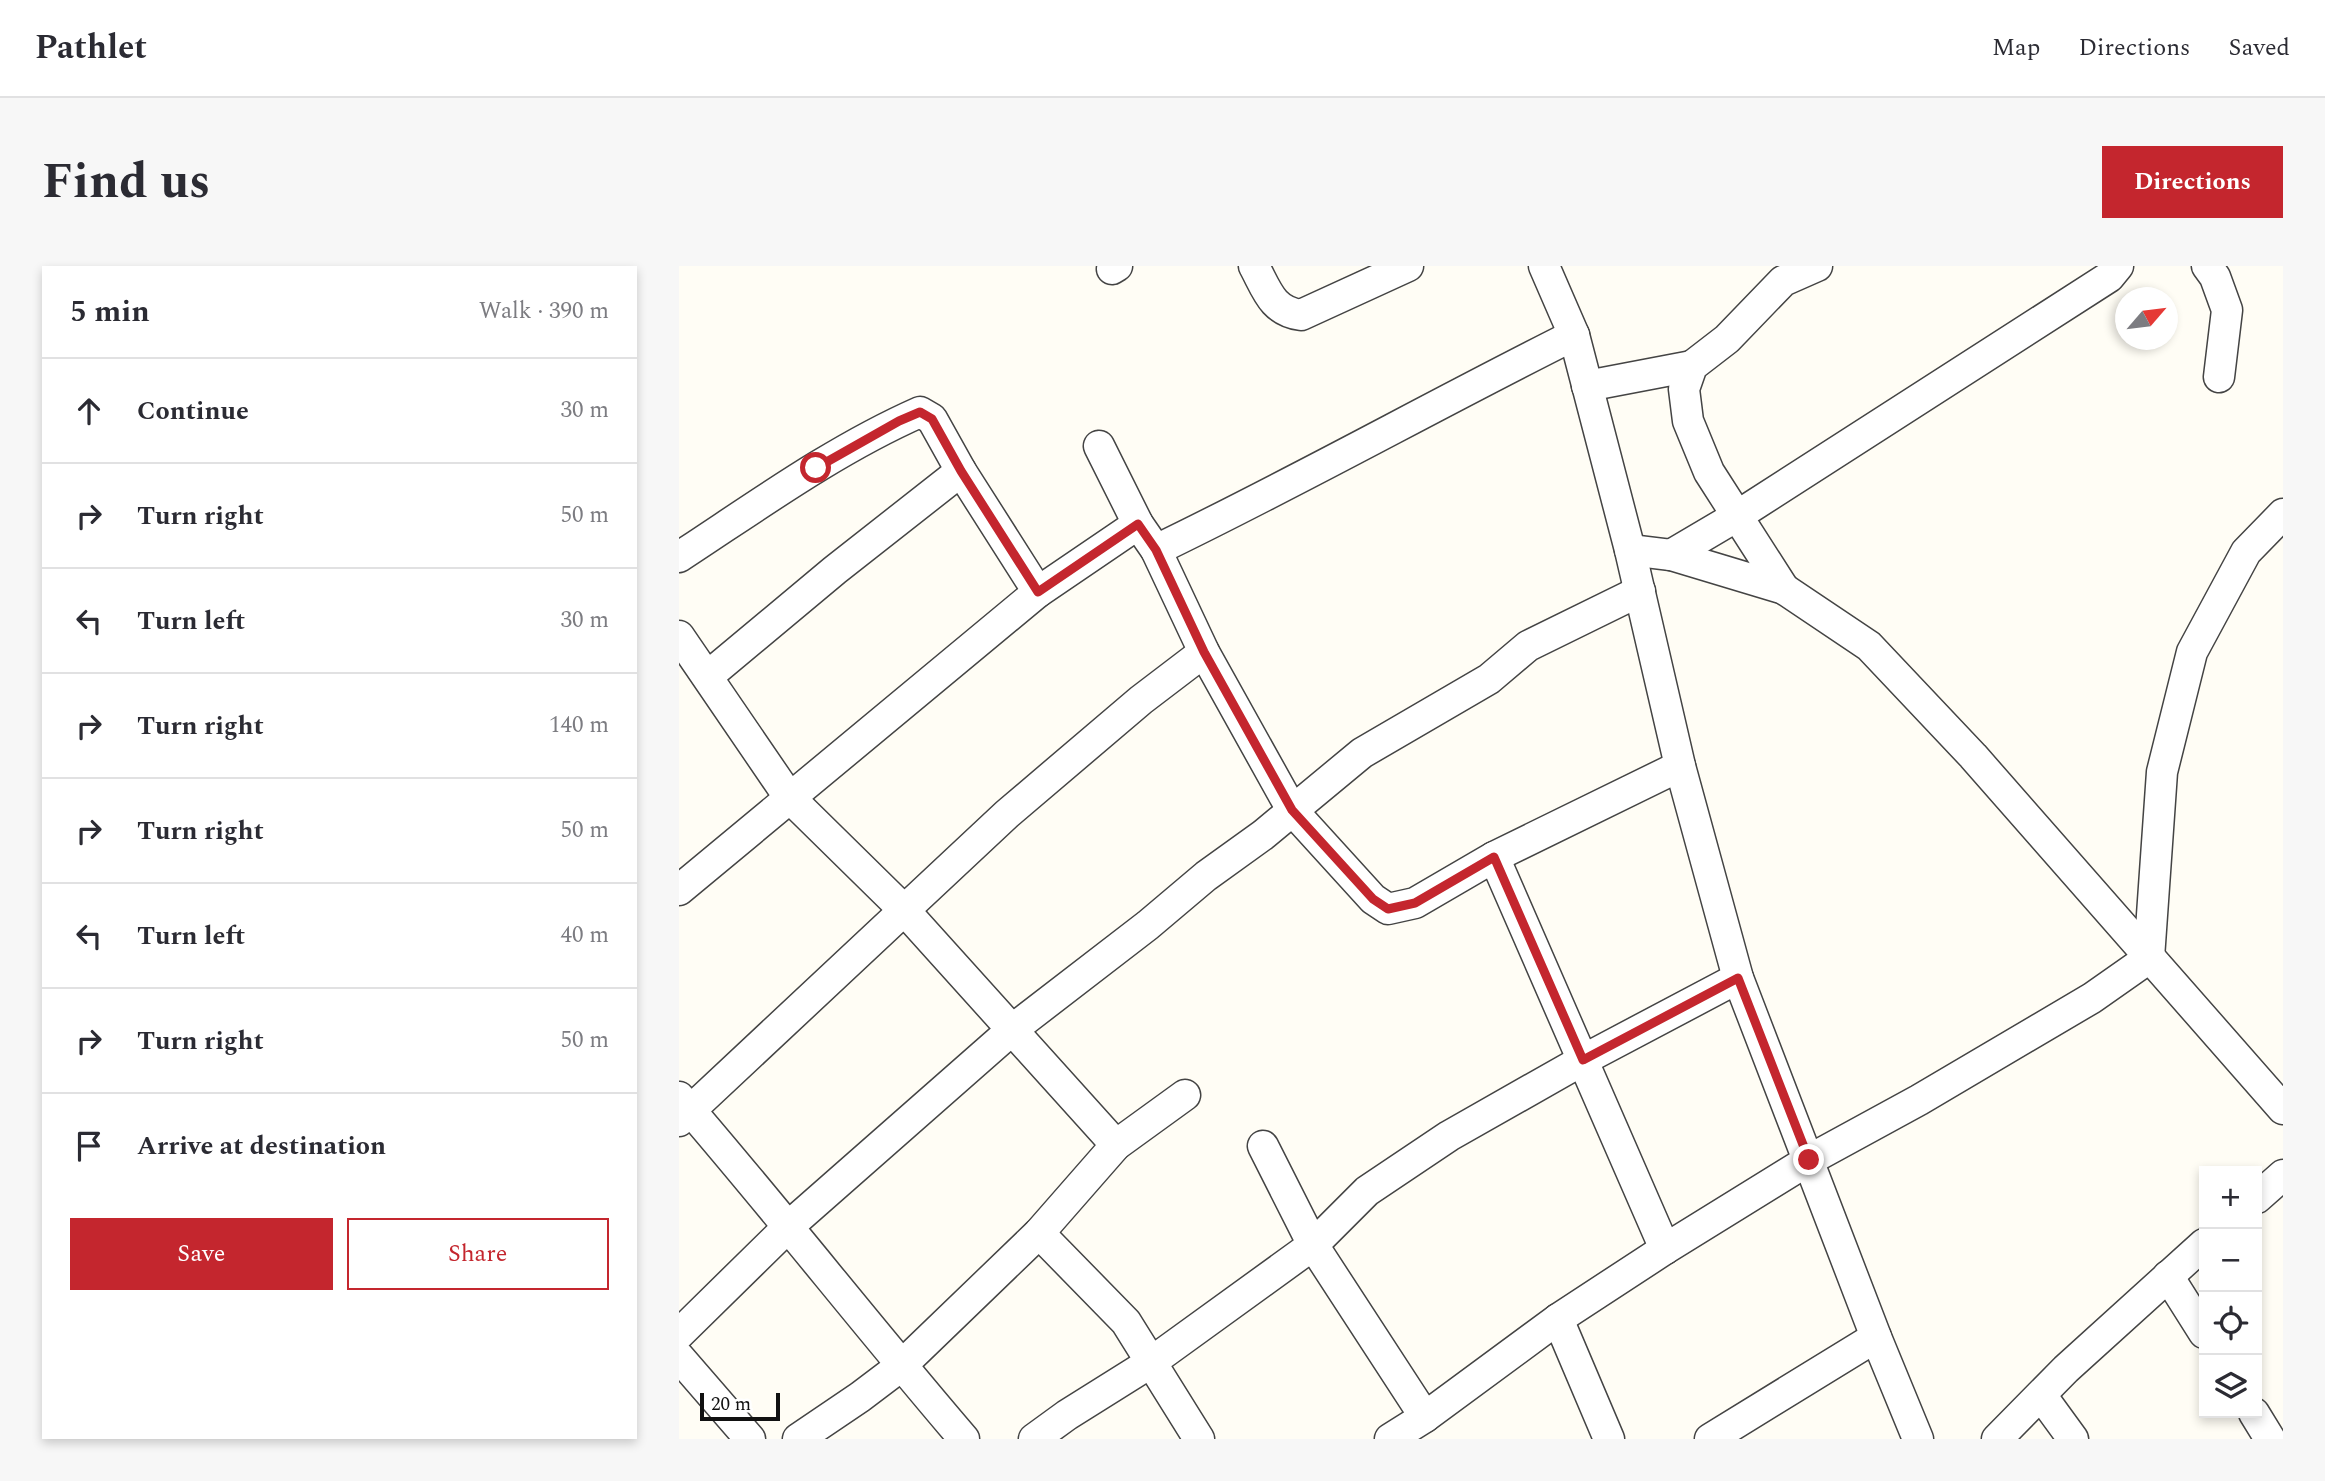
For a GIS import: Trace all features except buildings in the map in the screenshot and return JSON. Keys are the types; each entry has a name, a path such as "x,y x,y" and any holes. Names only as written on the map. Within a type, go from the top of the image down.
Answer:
{"street":[{"path":"1254,266 1272,301 1287,313 1301,315 1408,266"},
{"path":"1587,386 1692,366 1727,339 1783,281 1817,266"},
{"path":"1671,555 1737,516 2109,277 2118,266"},
{"path":"2207,266 2215,277 2227,310 2219,377"},
{"path":"1554,275 1574,335 1630,550 1680,766 1738,978 1918,1439"},
{"path":"1156,550 1336,460 1574,335"},
{"path":"1692,366 1684,389 1688,421 1709,472 1784,589"},
{"path":"679,557 816,468 920,412 932,419 961,471 1038,592"},
{"path":"1099,446 1138,524 1156,550 1204,652 1292,810 1373,899 1388,909 1415,903 1494,857 1680,766"},
{"path":"961,471 835,570 690,659 789,797 905,911 1116,1145"},
{"path":"2149,958 2162,772 2192,652 2246,552 2283,514"},
{"path":"679,890 1038,592 1138,524"},
{"path":"1630,550 1671,555 1784,589 1869,646 1973,756 2283,1109"},
{"path":"679,1334 789,1226 1013,1029 1148,925 1206,876 1263,835 1361,753 1489,679 1528,646 1640,591"},
{"path":"964,1439 901,1366 789,1226 683,1110 905,911 1007,814 1141,700 1204,652"},
{"path":"1494,857 1665,1249"},
{"path":"1390,1439 1425,1417 1558,1320 1665,1249 1809,1160 1919,1100 2080,1005 2149,958"},
{"path":"1034,1439 1150,1363 1313,1245 1367,1191 1449,1136 1583,1060 1738,978"},
{"path":"798,1439 901,1366 1039,1233 1116,1145 1185,1095"},
{"path":"1263,1146 1313,1245 1425,1417"},
{"path":"2262,1194 2283,1175"},
{"path":"1039,1233 1126,1322 1199,1439"},
{"path":"1997,1439 2199,1248"},
{"path":"2168,1276 2199,1325"},
{"path":"1558,1320 1609,1439"},
{"path":"1710,1439 1876,1337"},
{"path":"679,1357 750,1439"},
{"path":"2041,1395 2073,1439"},
{"path":"2256,1418 2270,1439"}],"route":[{"path":"816,468 920,412 932,419 961,471 1038,592 1138,524 1156,550 1204,652 1292,810 1373,899 1388,909 1415,903 1494,857 1583,1060 1738,978 1809,1160"}]}
